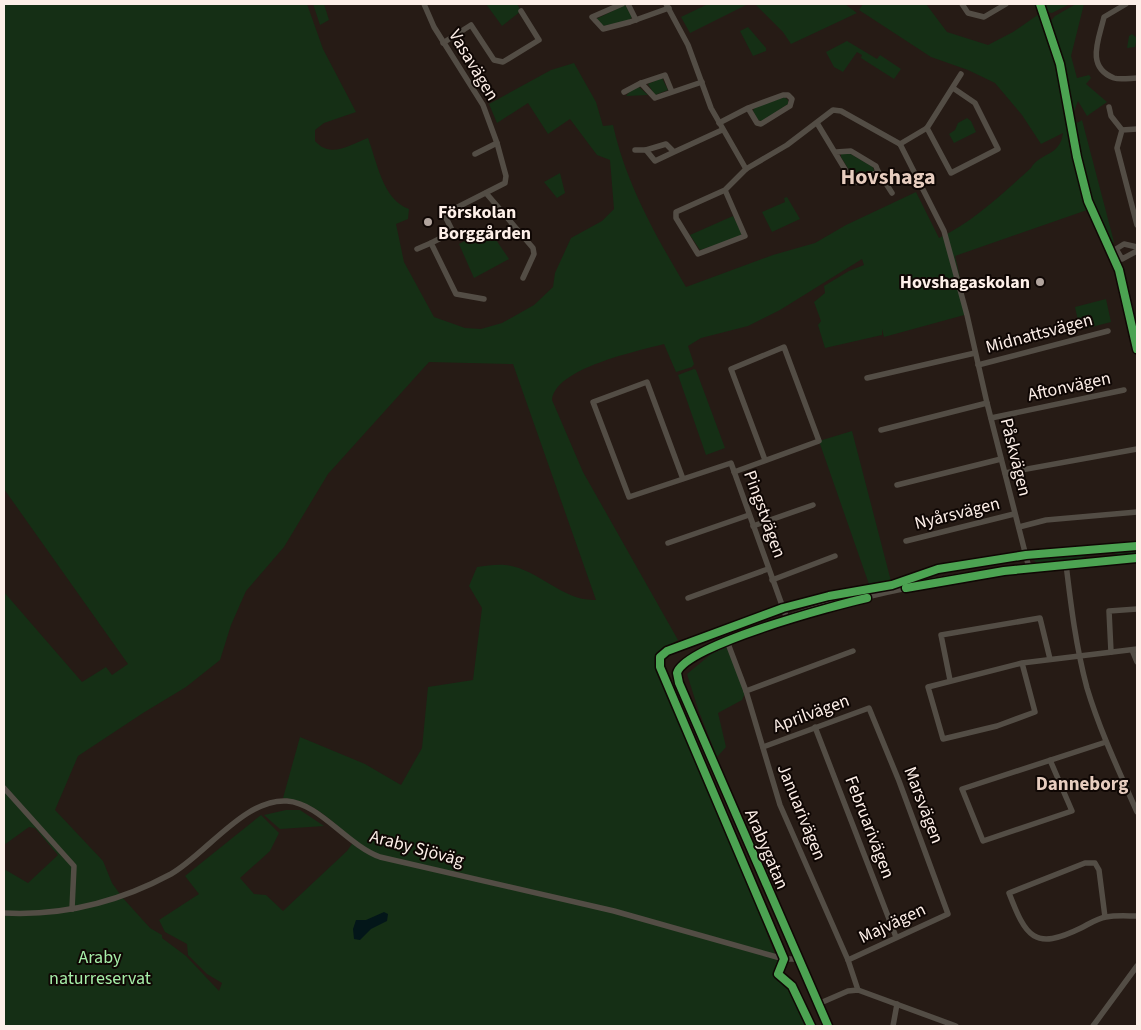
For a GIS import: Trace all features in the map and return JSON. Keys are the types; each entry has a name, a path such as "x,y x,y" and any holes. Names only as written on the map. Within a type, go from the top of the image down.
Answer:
{"street":[{"name":"Vasavägen","path":"424,4 443,43 482,103 497,143 507,181 444,214 453,232 431,242"},
{"path":"622,4 592,17 594,22 603,28 636,20 668,6 688,44 722,130 746,169"},
{"path":"628,4 636,20"},
{"path":"962,4 968,14 984,17 1006,4"},
{"path":"1126,4 1104,17 1095,56 1098,66 1114,78 1137,78"},
{"path":"443,43 471,25 494,60 503,62 539,40 521,11"},
{"path":"725,190 745,236 698,254 686,237 675,214 725,190 746,169 775,153 817,124 832,110 841,111 900,144 927,128 961,74"},
{"path":"624,92 642,83 666,75 672,92"},
{"path":"642,83 654,97 702,82"},
{"path":"927,128 950,173 998,149 975,103 953,88"},
{"path":"719,123 748,108 785,94 792,99 790,106 762,124 757,123 748,108"},
{"path":"1109,108 1111,116 1122,130"},
{"path":"817,124 854,182 878,171"},
{"path":"1122,130 1137,129"},
{"path":"646,150 655,162 722,130"},
{"path":"1122,130 1117,148 1137,225"},
{"path":"475,154 497,143"},
{"path":"635,150 646,150 666,144 674,152"},
{"name":"Påskvägen","path":"900,144 944,231 1029,568"},
{"path":"836,152 851,151 874,165 892,193"},
{"path":"486,193 534,248 532,260 523,278"},
{"path":"417,249 431,242 456,294 484,299"},
{"path":"1137,247 1124,244 1116,248 1122,259 1137,251"},
{"name":"Midnattsvägen","path":"978,365 1108,331"},
{"path":"734,472 819,440 784,347 731,369 765,460"},
{"path":"868,378 975,353"},
{"name":"Pingstvägen","path":"682,478 647,382 593,402 629,497 730,463 786,619"},
{"name":"Aftonvägen","path":"991,418 1124,390"},
{"path":"881,430 987,403"},
{"path":"1004,473 1137,449"},
{"path":"897,485 1001,459"},
{"path":"753,526 813,505"},
{"path":"1019,527 1046,520 1137,512"},
{"name":"Nyårsvägen","path":"906,541 1014,514"},
{"path":"668,543 749,515"},
{"path":"772,580 835,556"},
{"path":"728,641 786,619 930,582 1029,568 1137,558"},
{"path":"1066,564 1079,655 1106,742 1137,812"},
{"path":"688,598 768,569"},
{"path":"1111,652 1109,612 1137,608"},
{"path":"950,680 941,635 1040,618 1050,659"},
{"name":"Arabygatan","path":"728,641 684,663 677,672 679,684 828,1026"},
{"name":"Januarivägen","path":"728,641 746,691 780,805 848,960 858,990"},
{"path":"1022,663 1035,712 997,726 943,739 928,687 1022,663 1079,655 1135,650 1137,662"},
{"path":"746,691 853,652"},
{"name":"Aprilvägen","path":"763,747 869,708"},
{"name":"Marsvägen","path":"869,708 899,781 948,914"},
{"name":"Februarivägen","path":"815,727 896,937"},
{"path":"1050,760 1072,811 983,841 962,789 1050,760 1106,742"},
{"path":"4,788 74,866 74,902 72,909"},
{"name":"Araby Sjöväg","path":"4,914 45,914 116,900 169,875 253,810 273,801 287,800 308,808 361,849 380,857 614,911 784,959 798,959"},
{"path":"1105,916 1100,870 1095,863 1084,863 1008,893 1021,923 1034,936 1047,940 1060,938 1105,916 1137,916"},
{"name":"Majvägen","path":"848,960 948,914"},
{"path":"1093,1026 1137,966"},
{"path":"818,1004 848,991 858,990 956,1026"},
{"path":"893,1026 897,1004"}],"green space":[{"name":"Araby naturreservat","path":"4,4 307,4 323,49 356,112 324,123 315,130 315,141 327,149 334,150 368,138 387,189 400,204 409,209 408,219 396,224 404,262 434,317 465,328 481,329 502,323 534,305 553,287 555,273 571,238 602,221 614,209 610,160 597,155 570,119 548,134 528,103 497,123 489,104 551,70 574,63 596,102 603,126 613,125 626,168 643,209 686,287 773,255 815,243 846,225 916,192 939,238 964,224 987,206 1039,159 1054,150 1061,141 1063,133 1041,144 1022,115 995,83 968,70 931,57 859,10 863,4 926,4 947,32 988,45 1013,32 1039,14 1033,4 1039,4 1060,64 1077,157 1090,209 955,256 968,314 884,337 882,329 882,335 825,348 818,325 821,321 814,302 825,293 824,286 849,271 864,265 862,259 780,310 748,326 701,338 688,346 694,364 692,367 676,372 664,344 618,356 582,370 567,379 557,389 552,400 583,472 678,640 661,650 657,660 680,717 703,763 713,796 789,990 806,1026 4,1026 4,869 28,883 58,855 35,828 29,827 4,845 4,592 82,682 106,667 112,675 128,664 4,489","holes":["429,362 513,364 596,600 572,596 517,567 502,565 477,567 469,586 482,608 473,680 428,687 422,748 401,785 365,764 300,737 283,798 304,803 322,813 354,841 347,851 283,911 266,895 254,894 240,878 270,851 279,833 261,815 185,876 199,894 159,920 165,932 187,944 188,955 207,974 222,983 219,991 186,956 162,938 162,935 150,928 112,883 103,861 55,810 78,756 186,687 220,660 231,625 246,591 284,547 328,474"]},
{"path":"313,4 324,4 329,20 320,25"},
{"path":"486,4 517,4 521,11 502,26"},
{"path":"708,4 748,4 690,33 681,17"},
{"path":"755,4 845,4 857,13 791,44 783,32"},
{"path":"1042,4 1070,4 1052,13 1046,12"},
{"path":"1076,4 1084,4 1071,56 1077,78 1089,75 1091,78 1086,84 1107,102 1087,116 1078,101 1073,114 1077,123 1082,120 1114,242 1112,243 1107,242 1093,207 1078,157 1064,80 1049,23 1055,16"},
{"path":"625,5 632,16 630,20 603,26 596,19"},
{"path":"748,27 766,48 766,51 753,56 740,31"},
{"path":"1132,34 1137,38 1135,47 1127,48 1129,36"},
{"path":"847,41 877,59 880,55 901,69 894,79 861,58 862,55 857,52 843,72 834,67 826,52"},
{"path":"662,78 668,90 655,95 648,84"},
{"path":"639,87 648,95 626,96 632,89"},
{"path":"784,97 788,100 788,104 762,121 758,120 753,111 754,108"},
{"path":"967,118 971,121 976,132 954,143 949,134 955,130 958,123"},
{"path":"849,153 873,167 874,171 857,180 854,178 841,157 841,154"},
{"path":"560,173 565,193 557,198 544,182"},
{"path":"787,197 800,219 772,232 762,212 785,202 784,198"},
{"path":"733,216 741,231 741,237 700,250 690,235"},
{"path":"488,228 509,259 474,278 459,244"},
{"path":"1106,299 1111,322 1080,330 1075,307"},
{"path":"694,369 725,448 706,455 678,375"},
{"path":"852,431 892,585 871,590 819,441"},
{"path":"1137,548 1137,556 1114,554 1119,549"},
{"path":"1114,550 1110,553 1086,556 1076,560 1038,564 1030,557"},
{"path":"727,641 746,691 742,700 718,713 726,747 717,757 698,709 687,674"},
{"path":"286,810 300,810 324,826 280,829 264,815"}],"shaded area":[{"path":"384,912 388,914 387,921 371,929 360,940 354,939 353,929 356,920 366,920"}],"cycle path":[{"path":"1040,4 1060,64 1077,157 1088,201 1119,270 1137,349"},
{"path":"811,1026 792,986 778,974 784,959 660,667 660,657 667,651 783,608 829,596 892,585 938,569 1026,555 1137,546"},
{"path":"906,588 1004,571 1137,558"},
{"path":"828,1026 679,683 677,673 686,662 706,650 732,639 795,617 867,598"}],"place":[{"name":"Förskolan Borggården","path":"428,222"},
{"name":"Hovshagaskolan","path":"1040,282"}],"district":[{"name":"Hovshaga","path":"888,176"},
{"name":"Danneborg","path":"1082,783"}]}
